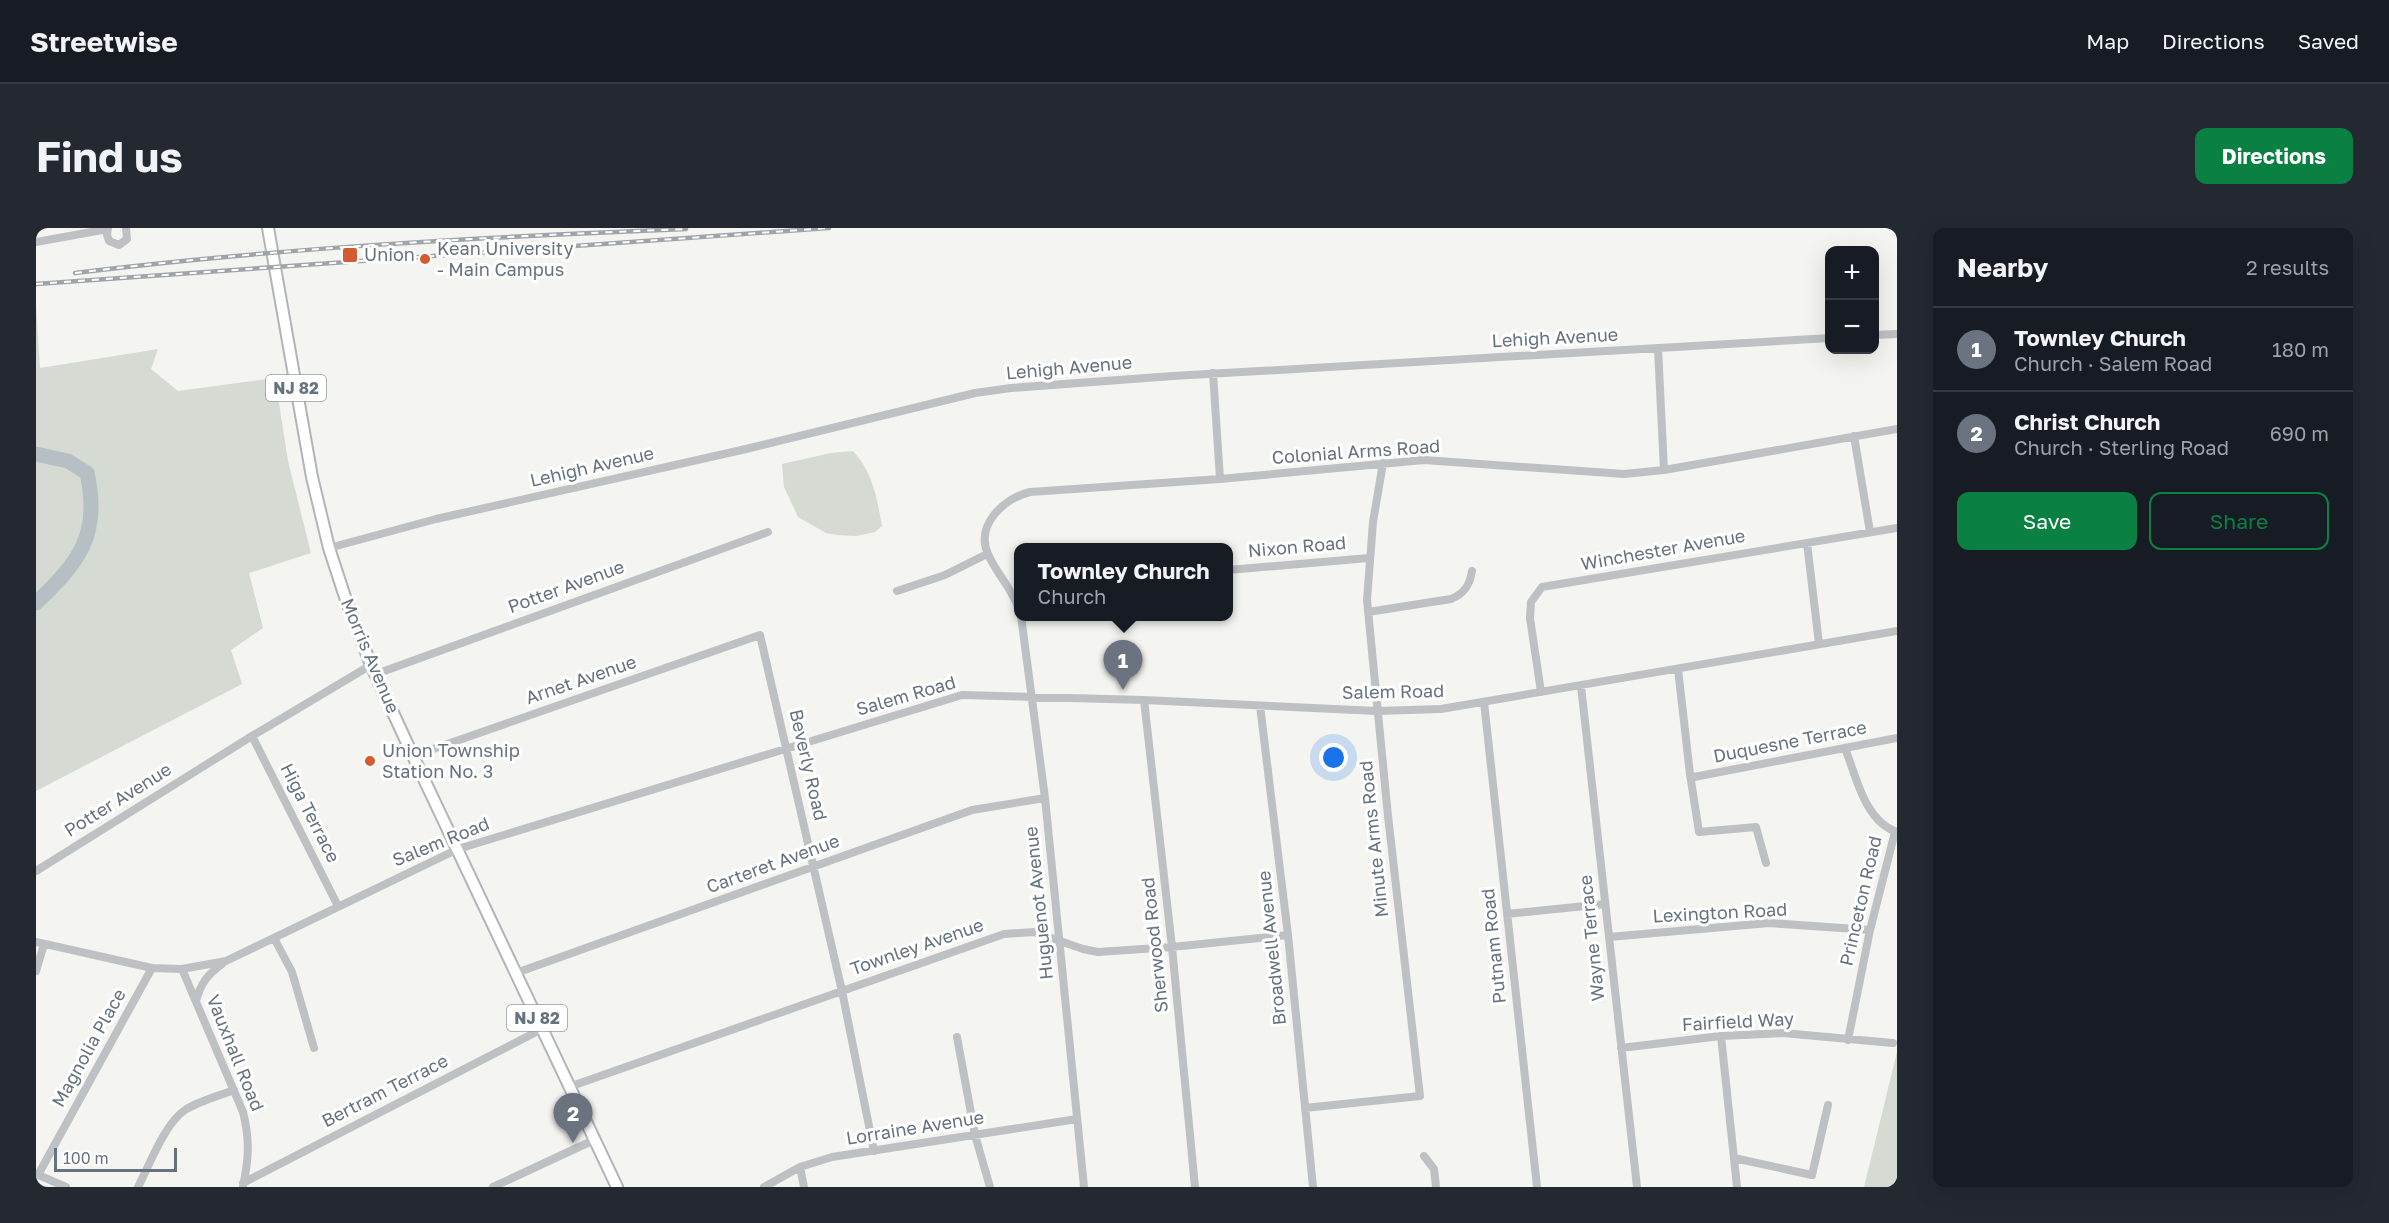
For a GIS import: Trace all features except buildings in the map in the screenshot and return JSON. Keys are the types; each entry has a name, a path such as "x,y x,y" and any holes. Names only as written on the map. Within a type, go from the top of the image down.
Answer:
{"main road":[{"name":"Morris Avenue","path":"268,228 307,452 329,548 374,669 413,756 617,1187"}],"street":[{"path":"36,242 108,230 109,241 119,245 127,239 127,228"},
{"path":"1879,335 1897,334"},
{"name":"Lehigh Avenue","path":"329,548 436,519 754,447 975,393 1011,388 1213,373 1825,338"},
{"path":"1658,348 1664,470"},
{"path":"1213,373 1220,479"},
{"name":"Colonial Arms Road","path":"987,554 985,542 995,513 1021,494 1424,460 1624,474 1664,470 1897,429"},
{"path":"1854,436 1870,532"},
{"name":"Minute Arms Road","path":"1305,1108 1420,1096 1368,612 1372,522 1383,463"},
{"name":"Winchester Avenue","path":"1541,692 1530,618 1531,602 1542,587 1897,528"},
{"name":"Potter Avenue","path":"36,871 252,736 374,669 768,532"},
{"path":"1807,543 1820,644"},
{"path":"897,591 945,575 987,554 1014,589"},
{"name":"Nixon Road","path":"1233,570 1369,558"},
{"path":"1368,612 1451,599 1460,595 1471,579 1472,571"},
{"name":"Huguenot Avenue","path":"1022,621 1045,798 1084,1187"},
{"name":"Salem Road","path":"40,943 152,968 182,969 226,961 458,849 962,695 1144,700 1377,711 1441,709 1897,631"},
{"name":"Beverly Road","path":"760,634 842,991 874,1151"},
{"name":"Arnet Avenue","path":"413,756 760,634"},
{"path":"1678,669 1699,832 1756,827 1766,863"},
{"name":"Wayne Terrace","path":"1581,686 1637,1187"},
{"name":"Sherwood Road","path":"1144,700 1172,947 1195,1187"},
{"name":"Putnam Road","path":"1484,702 1537,1187"},
{"name":"Broadwell Avenue","path":"1260,706 1288,935 1313,1187"},
{"name":"Higa Terrace","path":"252,736 338,906"},
{"name":"Duquesne Terrace","path":"1690,774 1694,777 1897,738"},
{"name":"Princeton Road","path":"1845,748 1870,811 1882,824 1896,832 1870,930 1848,1040"},
{"name":"Carteret Avenue","path":"516,973 972,810 1045,798"},
{"path":"1507,914 1605,904"},
{"name":"Lexington Road","path":"1609,937 1769,923 1870,930"},
{"name":"Townley Avenue","path":"569,1087 1004,934 1034,932 1098,952 1288,935"},
{"path":"274,938 292,972 314,1048"},
{"path":"36,971 40,943"},
{"path":"196,1002 206,976 226,961"},
{"name":"Magnolia Place","path":"37,1175 152,968"},
{"name":"Vauxhall Road","path":"182,969 234,1090 248,1131 249,1158 243,1185"},
{"name":"Bertram Terrace","path":"243,1185 542,1029"},
{"name":"Fairfield Way","path":"1621,1048 1720,1036 1783,1033 1893,1043"},
{"path":"1720,1036 1737,1187"},
{"path":"957,1037 975,1136 990,1187"},
{"path":"138,1187 170,1125 178,1115 186,1109 234,1090"},
{"path":"1734,1158 1812,1175 1828,1105"},
{"name":"Lorraine Avenue","path":"764,1187 800,1167 832,1157 1077,1119"},
{"path":"493,1187 594,1140"},
{"path":"1424,1156 1434,1169 1436,1187"},
{"path":"800,1167 804,1187"},
{"path":"37,1175 66,1187"}],"shaded area":[{"path":"36,305 40,368 158,349 151,369 178,391 275,378 288,461 311,553 249,573 263,628 231,650 242,684 36,791"},
{"path":"853,451 870,477 882,526 875,532 856,536 826,533 798,517 784,487 782,464 831,453"},
{"path":"1897,1052 1897,1187 1864,1187"}],"waterway":[{"path":"36,454 68,461 87,473 91,495 91,514 83,546 64,574 36,603"}],"railway":[{"path":"36,284 829,228"},
{"path":"75,273 304,250 686,229"}],"place":[{"name":"Union","path":"350,255"},
{"name":"Kean University - Main Campus","path":"425,259"},
{"name":"Townley Church","path":"1123,690"},
{"name":"Union Township Station No. 3","path":"370,761"},
{"name":"Christ Church","path":"573,1143"}]}
